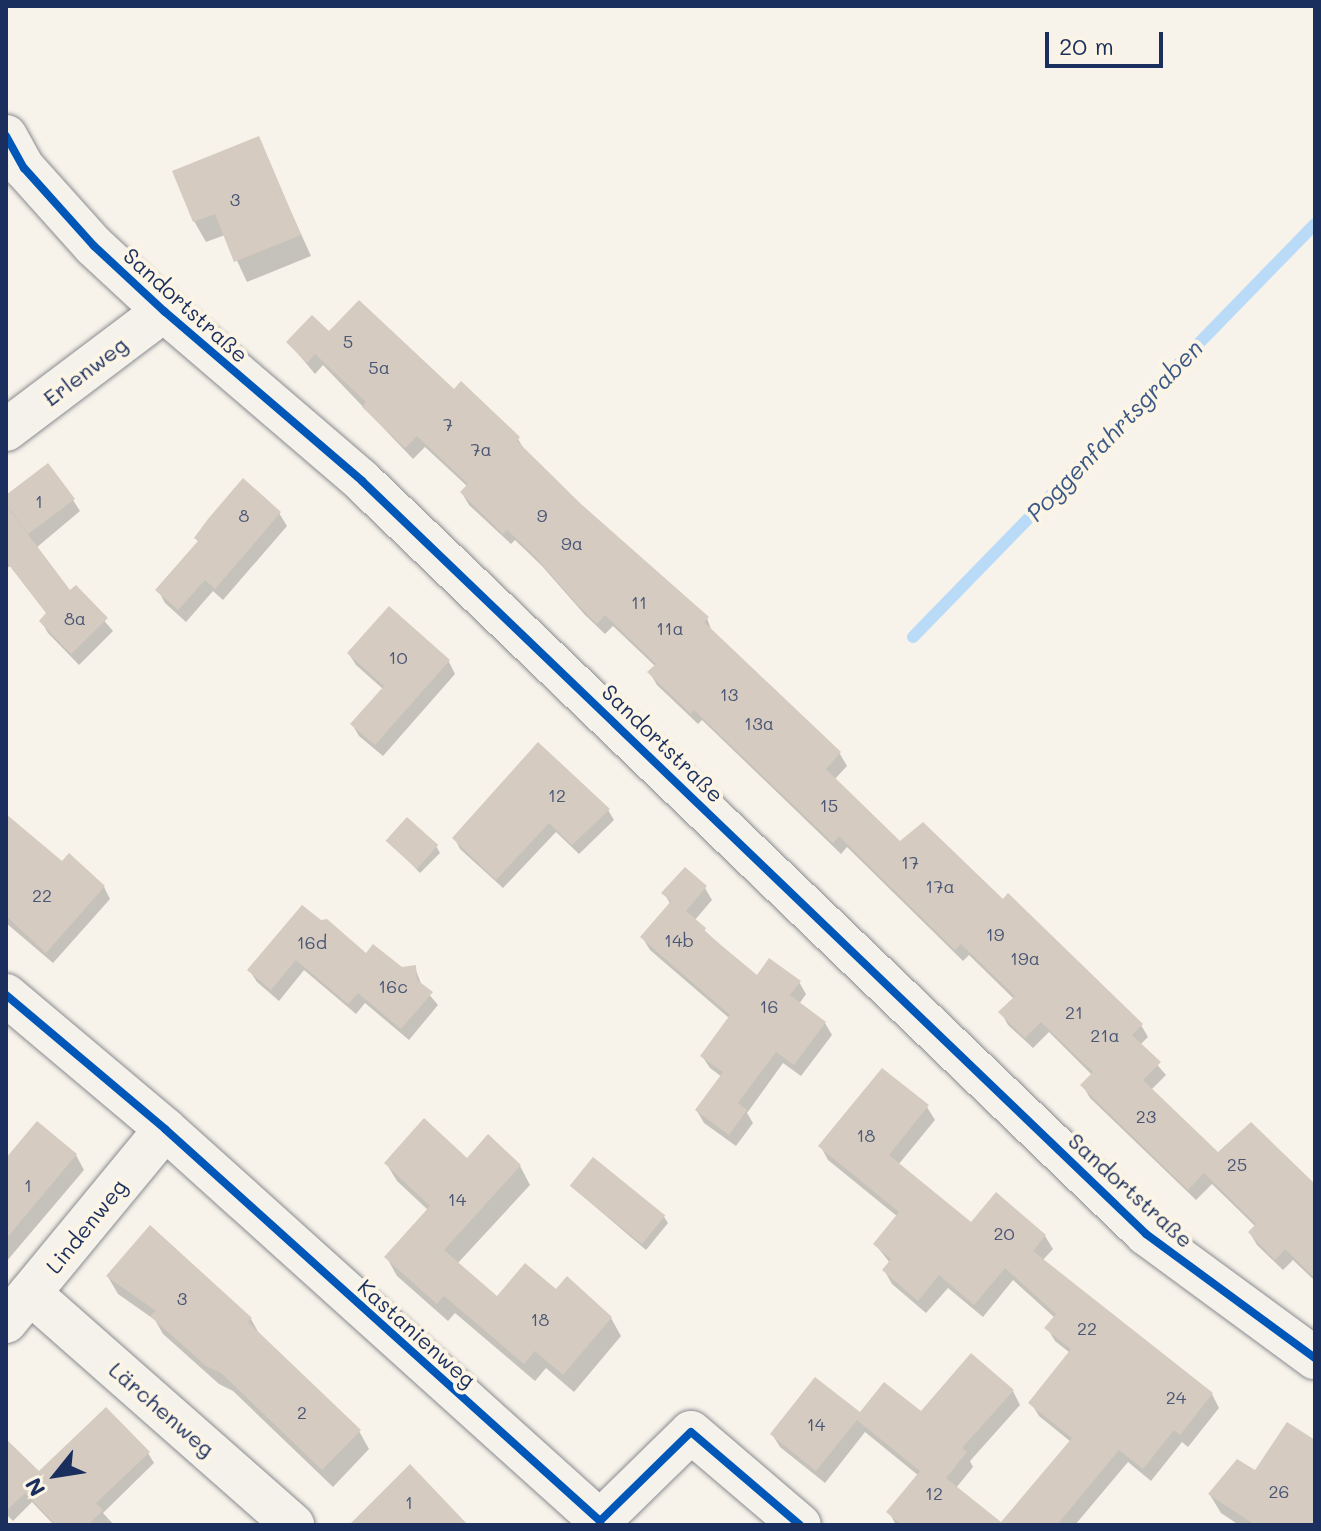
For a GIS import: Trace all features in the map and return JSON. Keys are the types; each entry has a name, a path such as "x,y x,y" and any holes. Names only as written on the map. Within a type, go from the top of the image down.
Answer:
{"street":[{"name":"Sandortstraße","path":"6,136 24,168 64,213 164,311 362,481 1146,1234 1315,1358"},
{"name":"Erlenweg","path":"6,430 164,311"},
{"name":"Kastanienweg","path":"6,995 165,1129 599,1523 691,1432 800,1525"},
{"name":"Lindenweg","path":"18,1308 165,1129"},
{"name":"Lärchenweg","path":"18,1308 293,1525"}],"building":[{"path":"259,136 301,235 234,262 215,214 193,222 172,171"},
{"path":"359,300 454,389 461,381 520,437 517,441 581,504 709,617 704,622 841,752 826,769 900,841 923,822 1003,899 1008,893 1143,1024 1132,1035 1161,1062 1143,1080 1218,1152 1251,1122 1315,1184 1315,1278 1285,1249 1275,1260 1248,1232 1256,1224 1204,1173 1188,1190 1080,1085 1093,1072 1041,1022 1025,1038 998,1012 1015,996 961,944 955,950 839,836 833,843 694,710 691,714 647,672 656,664 605,615 597,624 533,554 507,530 503,534 460,492 468,484 417,436 405,448 362,407 366,402 315,354 307,363 286,342 312,315 329,331"},
{"path":"48,463 75,499 28,534 6,504 6,495"},
{"path":"243,478 281,512 215,589 205,580 178,610 155,590 198,541 194,538"},
{"path":"6,505 70,590 76,585 108,618 71,654 39,621 46,613 6,561"},
{"path":"389,606 450,660 375,745 350,724 384,686 347,653"},
{"path":"538,742 610,809 572,845 549,823 496,880 452,838"},
{"path":"6,814 62,861 69,853 105,886 46,953 6,916"},
{"path":"407,817 438,845 417,869 386,841"},
{"path":"685,867 707,886 686,911 706,928 704,931 757,975 769,958 801,981 790,995 826,1022 794,1065 776,1052 738,1103 747,1110 729,1135 695,1110 723,1072 700,1056 730,1015 640,937 671,901 661,893"},
{"path":"302,905 321,920 327,919 366,953 373,944 402,967 416,965 417,980 433,992 401,1029 358,993 348,1004 296,960 271,990 247,970"},
{"path":"882,1068 929,1105 889,1155 971,1222 996,1192 1046,1235 1033,1251 1213,1393 1180,1435 1174,1430 1143,1469 1119,1450 1057,1525 902,1525 886,1512 920,1471 857,1420 816,1471 770,1434 815,1377 860,1412 884,1382 921,1411 971,1353 1014,1390 962,1448 967,1452 946,1478 1001,1522 1072,1438 1028,1403 1071,1349 1044,1328 1056,1314 1005,1268 974,1305 939,1275 918,1301 882,1270 891,1259 873,1244 899,1212 818,1146"},
{"path":"424,1118 467,1158 488,1134 521,1165 444,1250 497,1296 525,1263 556,1289 567,1276 612,1317 563,1375 535,1351 524,1364 444,1296 437,1304 384,1257 430,1206 384,1163"},
{"path":"37,1121 77,1154 6,1239 6,1158"},
{"path":"593,1157 665,1216 642,1244 570,1186"},
{"path":"150,1225 252,1318 248,1322 361,1430 322,1470 221,1373 206,1366 150,1316 156,1311 106,1276"},
{"path":"106,1407 150,1452 96,1503 103,1510 88,1525 56,1525 25,1493 6,1511 6,1439 39,1471"},
{"path":"1287,1422 1315,1440 1315,1525 1255,1525 1208,1494 1237,1459 1255,1470"},
{"path":"410,1464 468,1525 349,1525"}],"waterway":[{"name":"Poggenfahrtsgraben","path":"913,637 1315,224"}],"cycle path":[{"path":"6,136 24,168 94,246 164,311 362,481 1146,1234 1315,1358"},
{"path":"6,995 165,1129 600,1521 691,1432 800,1525"}]}
